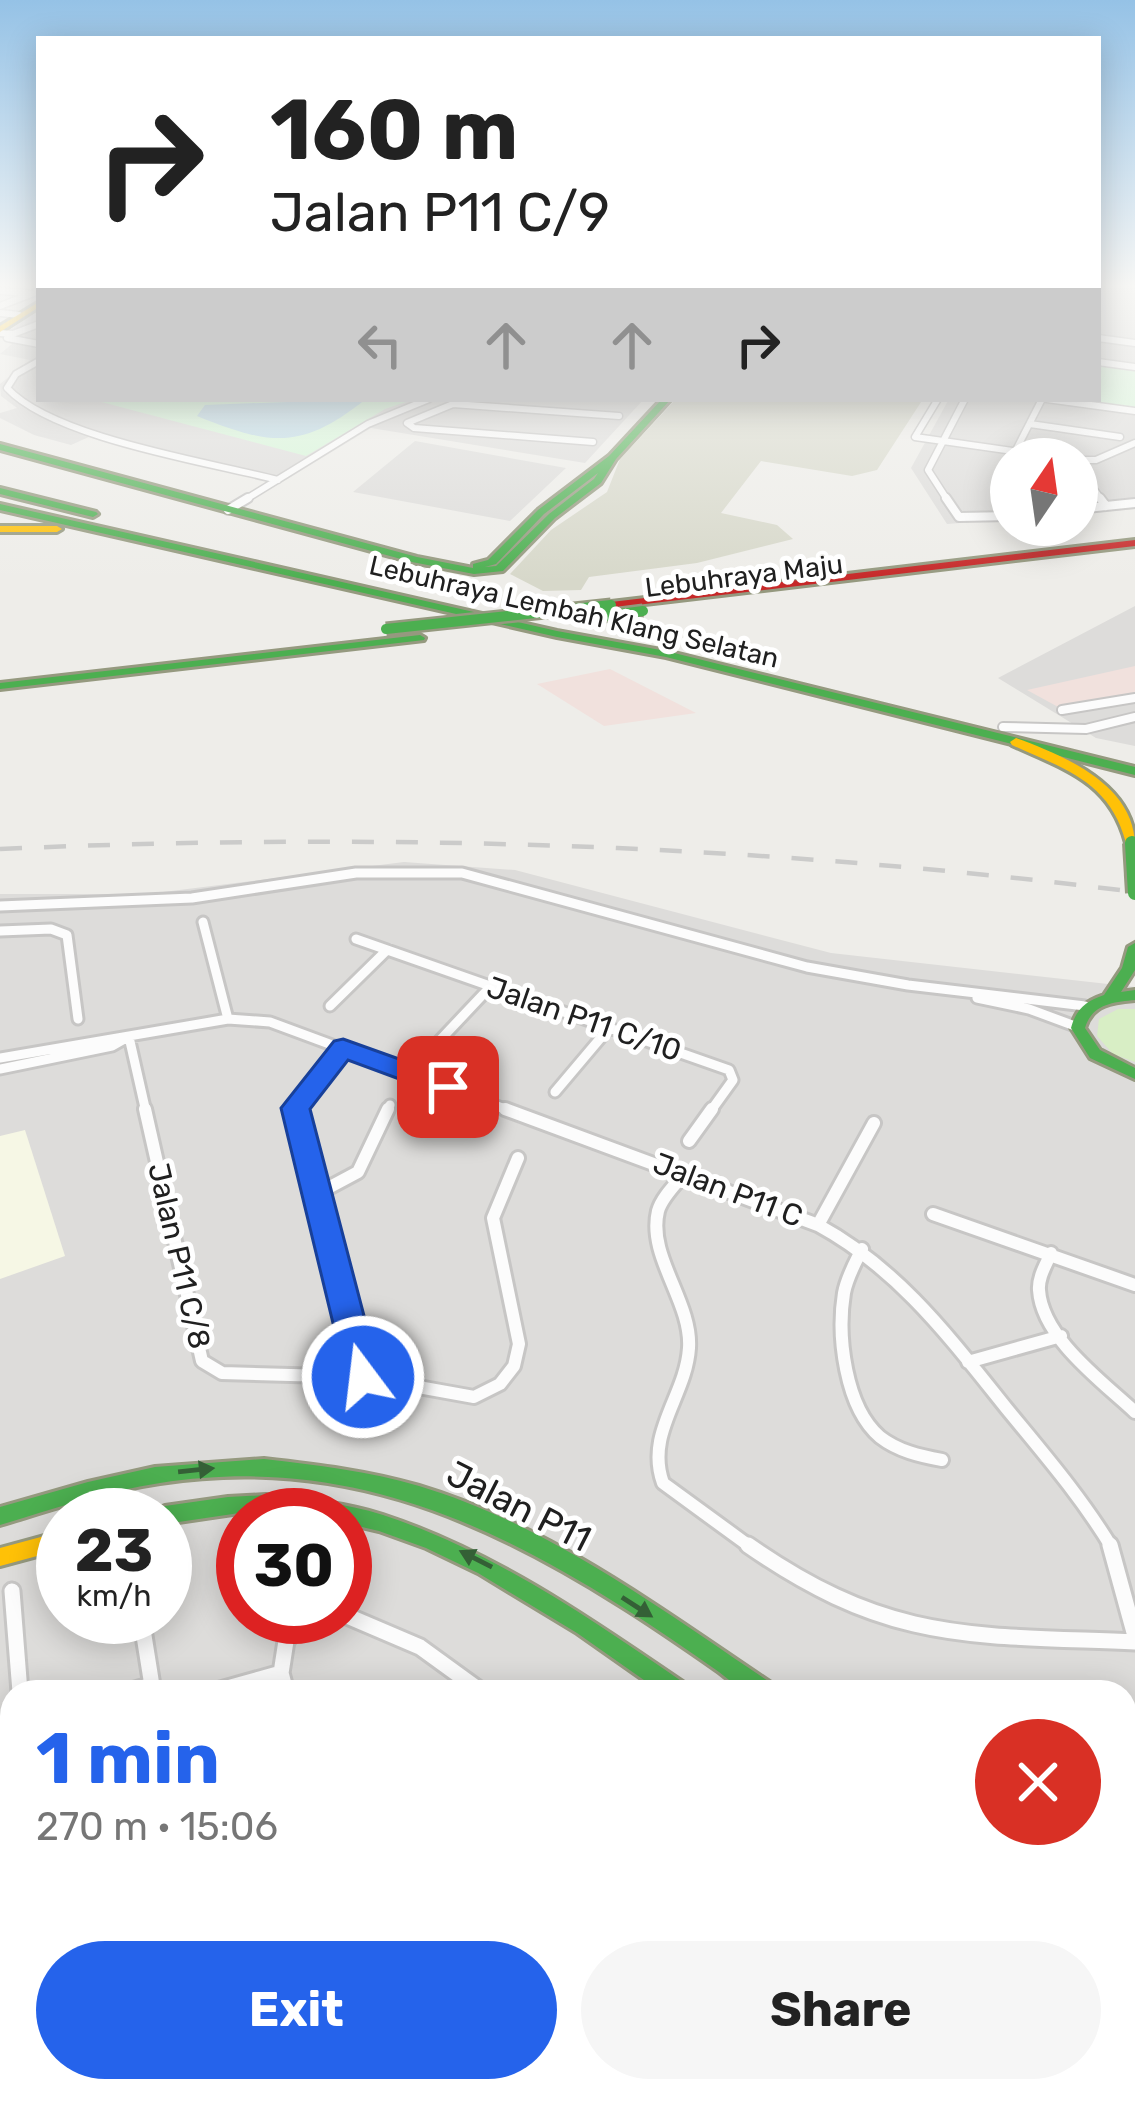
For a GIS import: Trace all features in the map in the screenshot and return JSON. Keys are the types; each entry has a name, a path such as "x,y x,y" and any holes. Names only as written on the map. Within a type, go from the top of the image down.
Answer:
{"main road":[{"path":"0,448 458,567 500,569 664,402"},
{"path":"458,567 492,562 518,534 600,477 612,458"},
{"name":"Lebuhraya Lembah Klang Selatan","path":"0,498 93,514 1135,759"},
{"name":"Lebuhraya Lembah Klang Selatan","path":"0,498 170,544 557,634 666,654 1135,771"},
{"path":"0,529 89,531 170,544"},
{"path":"518,534 537,531"},
{"name":"Lebuhraya Maju","path":"0,673 1135,543"},
{"name":"Lebuhraya Maju","path":"0,686 1135,555"},
{"path":"1016,742 1106,790 1127,815 1135,893"},
{"path":"1111,996 1129,968 1135,947"},
{"path":"1135,995 1111,996 1085,1006 1076,1026 1078,1038 1099,1060 1135,1075"},
{"name":"Jalan P11","path":"0,1516 119,1484 237,1466 336,1472 419,1488 536,1542 748,1680"},
{"name":"Jalan P11","path":"192,1511 241,1504 301,1505 423,1535 497,1570 661,1680"},
{"path":"0,1557 36,1547"}],"street":[{"path":"8,386 10,395 44,416 278,479"},
{"path":"228,510 382,417 421,402"},
{"path":"605,415 611,402"},
{"path":"936,402 915,437 990,451"},
{"path":"963,402 928,470 956,515 969,520 990,518"},
{"path":"1022,438 1043,402"},
{"path":"1068,402 1135,411"},
{"path":"593,442 407,425 416,416 453,404 619,416"},
{"path":"1030,424 1120,437"},
{"path":"1098,459 1135,443"},
{"path":"1122,449 1135,454"},
{"path":"1098,494 1106,506"},
{"path":"1098,507 1135,503"},
{"path":"1062,710 1135,698"},
{"path":"1003,727 1086,729 1135,717"},
{"path":"0,905 192,898 356,873 462,873 807,967 1028,1009 1076,1026"},
{"path":"203,922 228,1019"},
{"path":"0,931 51,929 67,935 78,1018"},
{"name":"Jalan P11 C/10","path":"356,939 730,1070 734,1080 689,1141"},
{"path":"330,1006 387,950"},
{"path":"409,1073 491,986"},
{"path":"932,988 1085,1006"},
{"name":"Jalan P11 C","path":"0,1058 228,1019 270,1022 818,1225 862,1249 919,1300 1088,1508 1118,1556 1135,1639"},
{"path":"555,1092 609,1028"},
{"name":"Jalan P11 C","path":"0,1069 112,1046 129,1036"},
{"name":"Jalan P11 C/8","path":"129,1036 202,1361 221,1373 363,1377 474,1397 503,1382 520,1347 521,1329 497,1267 492,1214 518,1158"},
{"path":"343,1048 296,1108 363,1377"},
{"path":"315,1195 351,1183 362,1173 390,1105"},
{"path":"818,1225 874,1124"},
{"path":"685,1173 658,1214 659,1232 688,1319 689,1346 683,1384 655,1450 654,1467 663,1483 839,1601 879,1618 933,1630 1135,1639"},
{"path":"933,1214 1135,1285"},
{"path":"862,1249 846,1281 843,1302 853,1391 873,1430 890,1444 913,1455 942,1460"},
{"path":"1051,1253 1039,1292 1061,1336 1135,1412"},
{"path":"968,1362 1061,1336"},
{"path":"119,1484 119,1488"},
{"path":"12,1591 8,1650 17,1680"},
{"path":"372,1627 420,1647 465,1680"},
{"path":"145,1644 151,1680"},
{"path":"282,1680 285,1644"},
{"path":"255,1680 280,1673"}],"shaded area":[{"path":"0,386 36,386 36,402 641,402 585,463 371,428 281,483 91,436 71,445 34,435 0,418 0,413 17,408 1,396"},
{"path":"1101,386 1135,386 1135,509 1098,512 1098,438 990,438 990,521 947,524 911,468 947,402 1101,402"},
{"path":"673,402 921,402 877,470 852,476 761,461 721,513 777,525 793,539 697,563 589,577 581,590 543,591 510,574 551,530 607,492 620,459"},
{"path":"415,441 566,468 510,521 353,492"},
{"path":"1135,606 1135,746 1096,738 998,678"},
{"path":"1135,666 1135,696 1060,708 1027,690"},
{"path":"610,669 696,713 604,726 537,684"},
{"path":"404,862 515,870 831,953 1135,987 1135,1680 0,1680 0,894 147,894"},
{"path":"25,1130 65,1256 0,1279 0,1136"}],"green space":[{"path":"1101,386 1135,386 1135,410 1079,402 1101,402"},
{"path":"101,402 406,402 385,409 306,456"},
{"path":"1118,1009 1135,1009 1135,1062 1113,1054 1097,1036 1099,1019"}],"water":[{"path":"362,402 323,427 285,438 246,433 197,416 205,405"}],"railway":[{"path":"0,849 285,842 569,846 852,863 1135,892"}],"traffic: fast":[{"path":"477,566 492,562 541,512 612,458 664,402"},
{"path":"0,447 416,560 474,571 499,569 552,516 598,481 612,458"},
{"path":"0,491 93,514"},
{"path":"0,507 557,634 666,654 1135,771"},
{"path":"386,629 611,605"},
{"path":"596,617 643,611"},
{"path":"0,686 420,638"},
{"path":"1132,843 1135,893"},
{"path":"1111,996 1129,968 1135,947"},
{"path":"1135,995 1091,1006 1078,1028 1095,1054 1135,1074"},
{"path":"0,1516 177,1472 264,1468 344,1476 420,1495 491,1523 628,1599 748,1680"},
{"path":"192,1511 266,1503 324,1509 380,1522 433,1542 535,1595 662,1680"}],"traffic: slow":[{"path":"0,529 57,529"},
{"path":"1016,742 1072,768 1104,791 1127,822 1132,843"},
{"path":"0,1557 36,1547"}],"traffic: jam":[{"path":"611,605 1135,543"}],"route":[{"path":"363,1377 295,1116 298,1100 343,1048 448,1087"}]}
